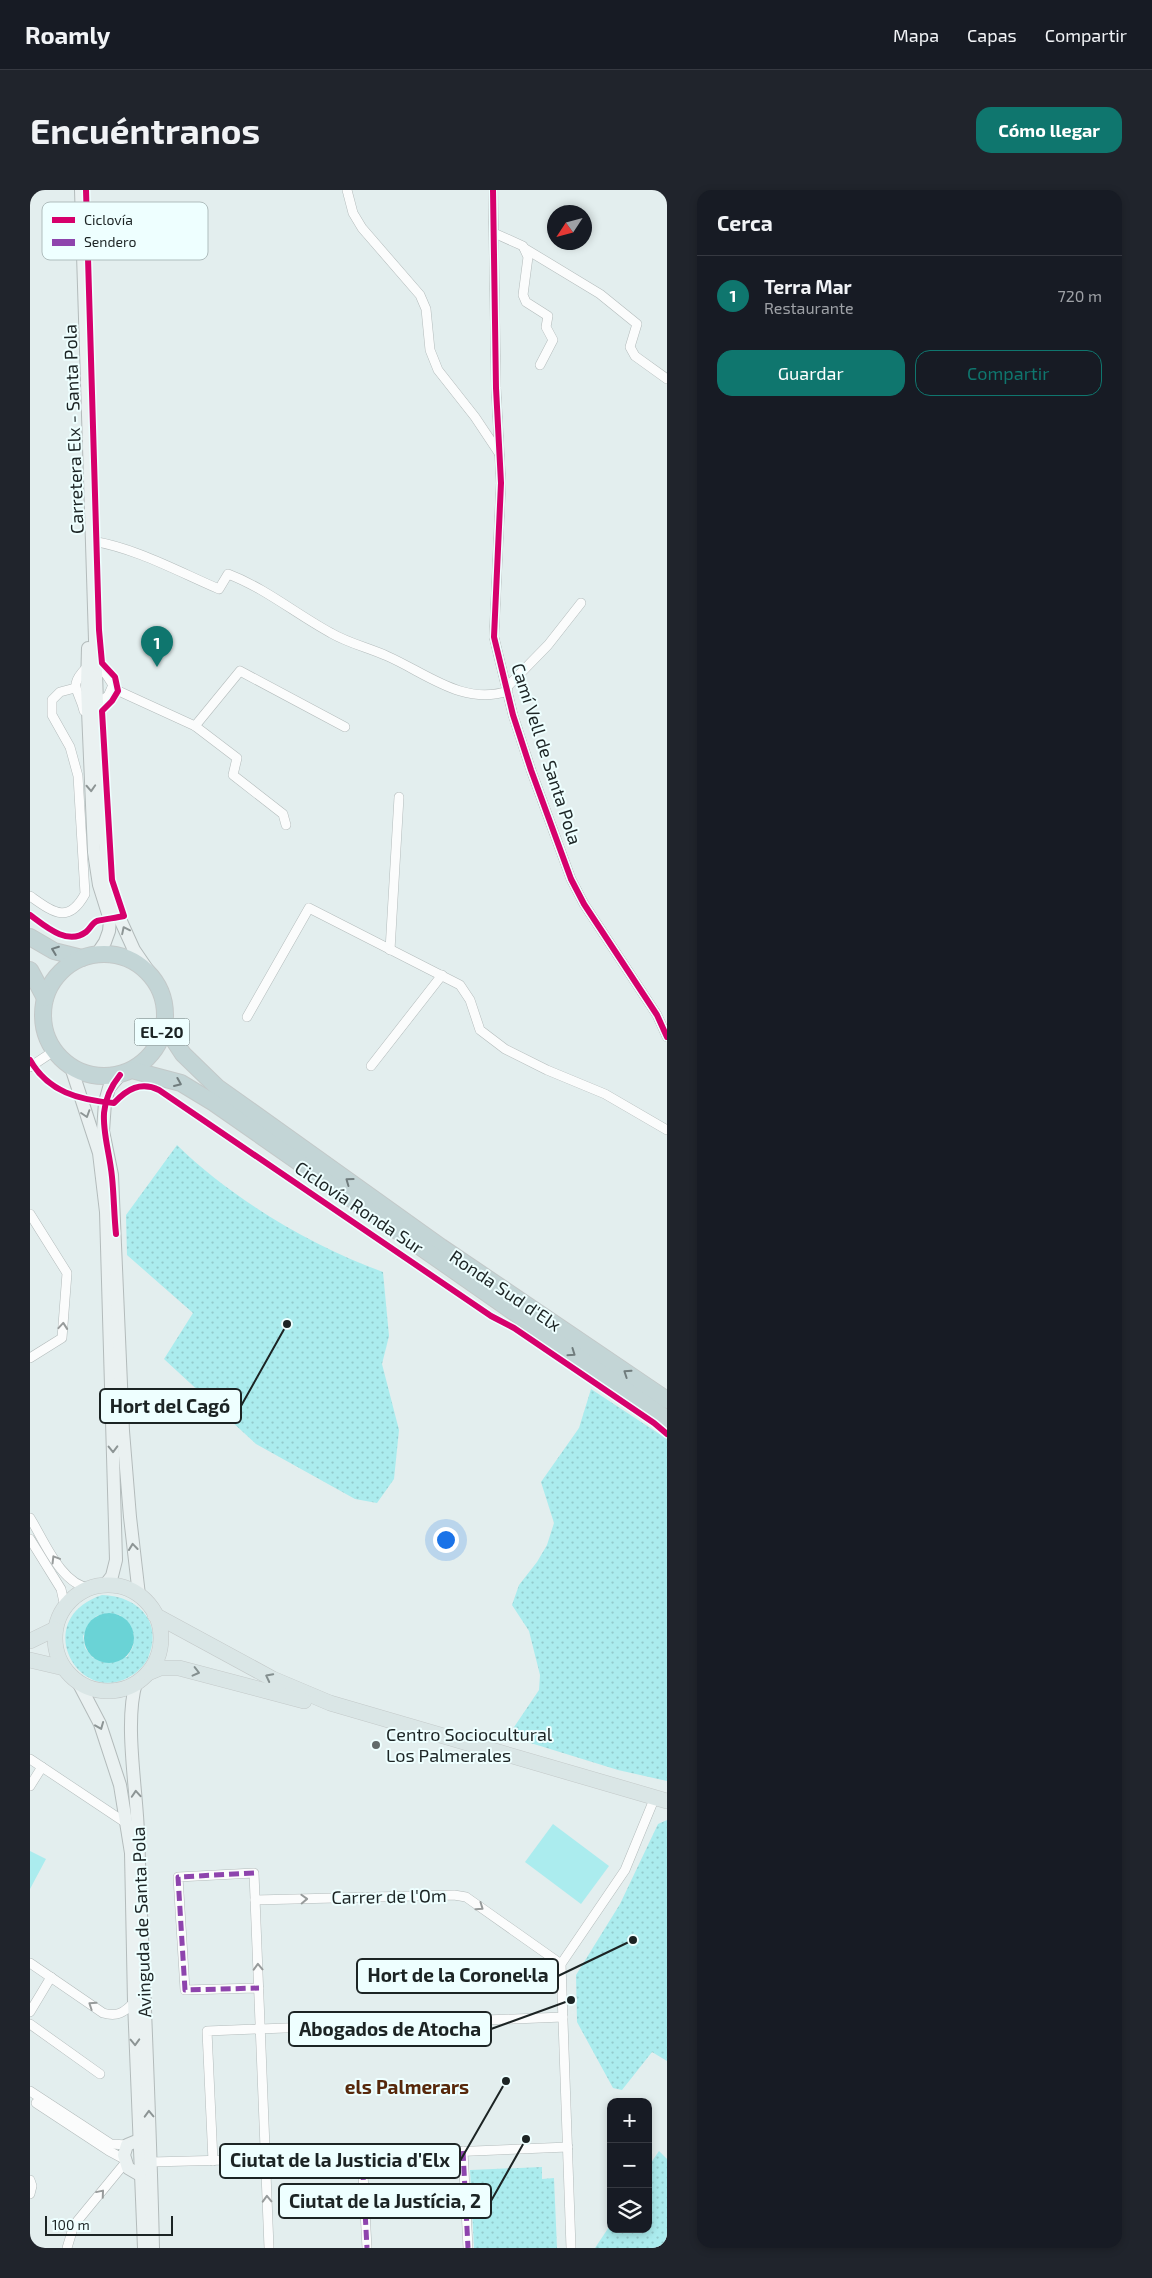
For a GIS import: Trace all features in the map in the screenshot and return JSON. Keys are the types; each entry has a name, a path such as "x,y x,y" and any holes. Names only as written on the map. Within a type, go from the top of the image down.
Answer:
{"highway":[{"path":"30,937 54,950 89,956 111,955 125,958 149,972"},
{"name":"EL-20","path":"89,956 66,967 53,981 45,998 42,1017 45,1035 54,1051 71,1068 86,1074 103,1077 126,1072 147,1059 158,1043 164,1025 164,1008 160,991 149,972"},
{"path":"30,970 45,998"},
{"name":"Ronda Sud d'Elx","path":"164,1025 183,1054 217,1087 441,1247 667,1400"},
{"name":"Ronda Sud d'Elx","path":"126,1072 181,1083 214,1103 667,1419"}],"main road":[{"name":"Carretera Elx - Santa Pola","path":"76,260 88,650 97,704 107,878 119,917 134,950 149,972"},
{"name":"Carretera Elx - Santa Pola","path":"83,260 92,541 92,668 89,739 94,852 99,885 110,920 106,942 89,956"},
{"path":"71,1068 99,1154 106,1212 116,1560 112,1576 97,1587 76,1596 65,1607 55,1629 56,1650 64,1668 78,1682 92,1689 107,1692 122,1690 136,1683 148,1673 160,1668 178,1668 330,1706 658,1801 667,1810"},
{"path":"126,1072 109,1088 104,1131 112,1175 123,1431 139,1595"},
{"path":"97,1587 122,1587 139,1595 155,1615 160,1629 160,1645 156,1660 148,1673"},
{"path":"155,1615 273,1679 330,1706"},
{"path":"30,1641 55,1629"},
{"path":"30,1660 64,1668"},
{"name":"Avinguda de Santa Pola","path":"78,1682 102,1733 120,1785 131,1853 134,2002 133,2142 140,2175 144,2248"},
{"name":"Avinguda de Santa Pola","path":"136,1683 132,1697 132,1726 138,1817 153,2248"},
{"name":"Avinguda de Santa Pola","path":"133,2142 145,2145 151,2162"},
{"name":"Avinguda de Santa Pola","path":"125,2161 124,2150 133,2142"},
{"path":"125,2161 132,2171 140,2175 146,2172 151,2162"}],"street":[{"name":"Camí Vell de Santa Pola","path":"347,190 353,213 362,228 420,295 426,309 430,350 438,370 475,417 499,453 501,483 494,637 507,689 531,770 571,879 584,904 658,1015 667,1037"},
{"path":"493,190 499,453"},
{"path":"494,233 509,239 600,294 637,324 630,347 634,356 667,378"},
{"path":"524,248 528,257 523,295 526,302 548,316 546,328 553,340 540,365"},
{"path":"92,541 106,542 220,589 228,574 234,576 265,592 332,634 388,656 432,680 465,693 492,697 507,689 548,645 580,603"},
{"path":"89,739 82,702 75,688 77,678 92,668 110,678 112,688 108,696 97,704"},
{"path":"196,726 240,672 345,727"},
{"path":"30,896 50,910 66,914 78,908 85,894 78,776 70,747 52,715 52,700 60,692 75,688"},
{"path":"112,688 196,726 237,758 232,776 283,814 286,825"},
{"path":"390,950 399,796"},
{"path":"247,1017 308,908 460,985 470,1000 480,1030 505,1049 547,1070 604,1094 667,1130"},
{"path":"371,1066 442,975"},
{"path":"30,1067 54,1051"},
{"path":"30,1214 67,1273 62,1338 30,1358"},
{"path":"30,1518 66,1576 77,1585 97,1587"},
{"path":"30,1539 61,1589 65,1607"},
{"path":"30,1759 126,1823"},
{"path":"30,1786 42,1767"},
{"path":"571,2248 561,1964 625,1870 658,1801"},
{"path":"259,1988 185,1990 178,1877 254,1873 259,1988 265,2159 269,2248"},
{"name":"Carrer de l'Om","path":"255,1900 454,1895 466,1897 561,1964"},
{"path":"30,1963 103,2013 111,2015 120,2014 134,2002"},
{"path":"30,2012 51,1977"},
{"path":"213,2161 207,2031 563,2017"},
{"path":"30,2024 100,2074"},
{"path":"30,2091 111,2144 133,2142"},
{"path":"30,2098 125,2161 74,2225 67,2248"},
{"path":"151,2162 568,2147"},
{"path":"464,2151 468,2248"},
{"path":"362,2155 367,2248"},
{"path":"30,2180 32,2186 30,2194"}],"shaded area":[{"path":"177,1145 222,1184 273,1219 328,1248 383,1272 389,1336 382,1364 399,1430 394,1479 377,1503 355,1499 256,1444 164,1359 193,1313 127,1255 126,1215"},
{"path":"591,1389 667,1439 667,1781 618,1770 508,1736 539,1690 540,1675 529,1631 512,1605 519,1585 537,1562 547,1545 554,1523 541,1482 579,1428"},
{"path":"102,1595 127,1600 145,1613 153,1633 152,1645 148,1658 137,1671 129,1677 110,1683 93,1680 79,1670 69,1656 65,1639 69,1622 80,1607","holes":["108,1613 120,1615 134,1634 133,1647 127,1657 93,1658 85,1648 83,1636 96,1616"]},
{"path":"104,1613 114,1613 127,1620 134,1633 134,1643 127,1656 114,1663 104,1663 95,1659 88,1652 84,1643 84,1633 88,1624 95,1617"},
{"path":"667,1820 667,2061 652,2052 622,2090 613,2088 577,2022 576,1975 620,1904 658,1824"},
{"path":"553,1824 609,1866 581,1904 525,1862"},
{"path":"30,1851 46,1859 30,1889"},
{"path":"659,2151 667,2159 667,2248 595,2248 607,2230 607,2233 652,2233 652,2161"},
{"path":"542,2167 542,2179 554,2178 557,2248 474,2248 470,2170"}],"marked path":[{"path":"254,1873 178,1877 185,1990 259,1988"},
{"path":"463,2151 468,2248"},
{"path":"362,2155 367,2248"}],"cycle path":[{"path":"86,190 86,202"},
{"path":"493,190 496,388 501,483 494,637 513,715 571,879 584,904 657,1015 667,1037"},
{"path":"30,915 57,933 71,937 79,936 86,932 97,921 124,916 112,880 102,711 112,701 118,691 115,677 102,663 99,630 88,260"},
{"name":"Ciclovía Ronda Sur","path":"30,1060 37,1071 55,1087 89,1100 114,1103 129,1090 140,1086 159,1090 491,1316 514,1328 654,1423 667,1434"},
{"path":"116,1234 112,1177 105,1136 104,1112 111,1088 120,1075"}],"place":[{"name":"Terra Mar","path":"157,667"},
{"name":"Hort del Cagó","path":"287,1324"},
{"name":"Centro Sociocultural Los Palmerales","path":"376,1745"},
{"name":"Hort de la Coronel·la","path":"633,1940"},
{"name":"Abogados de Atocha","path":"571,2000"},
{"name":"Ciutat de la Justicia d'Elx","path":"506,2081"},
{"name":"Ciutat de la Justícia, 2","path":"526,2139"}],"district":[{"name":"els Palmerars","path":"407,2087"}]}
